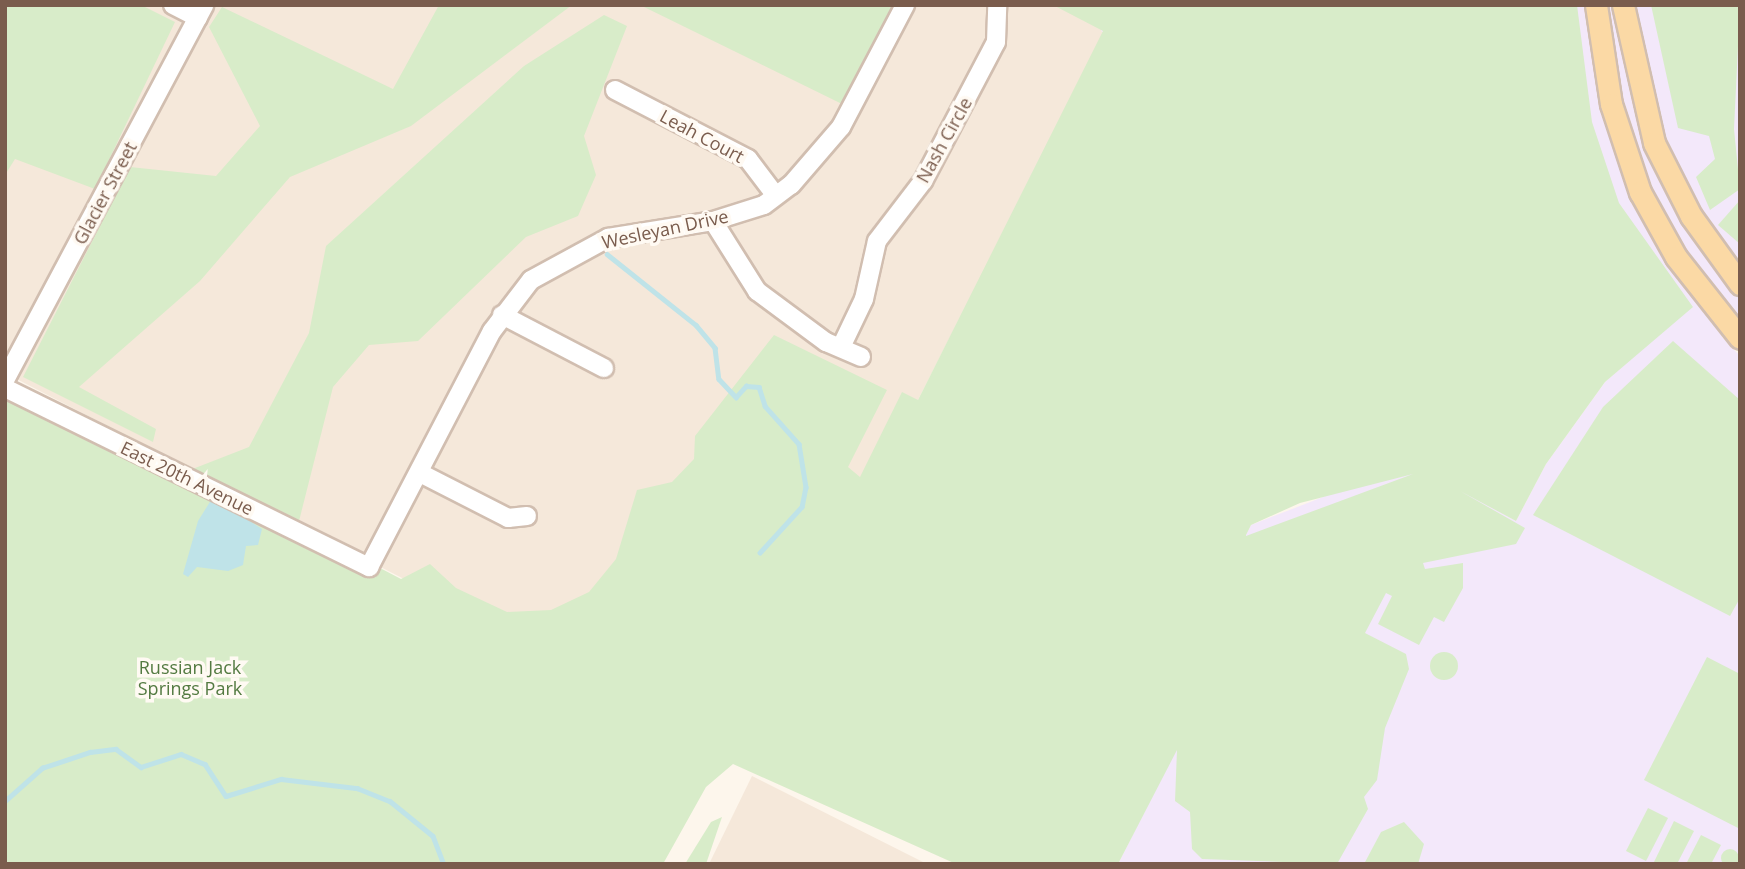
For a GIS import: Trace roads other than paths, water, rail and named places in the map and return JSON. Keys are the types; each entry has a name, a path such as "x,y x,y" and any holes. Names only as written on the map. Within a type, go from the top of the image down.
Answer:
{"main road":[{"path":"1596,5 1611,104 1640,192 1676,257 1740,338"},
{"path":"1623,5 1628,52 1654,142 1691,216 1740,284"}],"street":[{"path":"173,5 201,11"},
{"name":"Wesleyan Drive","path":"369,567 502,315 559,260 608,238 713,221 776,196 841,127 905,5"},
{"name":"Nash Circle","path":"842,345 864,299 877,241 923,181 996,42 997,5"},
{"name":"Glacier Street","path":"5,380 201,11"},
{"name":"Leah Court","path":"615,90 748,159 776,196"},
{"path":"713,221 757,291 826,342 842,345 862,357"},
{"path":"502,315 604,368"},
{"name":"East 20th Avenue","path":"5,388 369,567"},
{"path":"420,473 508,518 527,516"}],"water":[{"path":"213,497 262,529 258,545 246,546 243,565 228,571 197,567 188,577 183,574 198,521"}],"waterway":[{"path":"607,254 696,325 715,348 719,379 736,397 746,386 759,387 765,406 799,444 806,487 802,507 760,553"},
{"path":"5,801 42,768 90,752 116,749 141,767 181,754 205,764 226,796 281,779 357,788 390,801 433,836 444,864"}],"park label":[{"name":"Russian Jack Springs Park","path":"190,678"}]}
